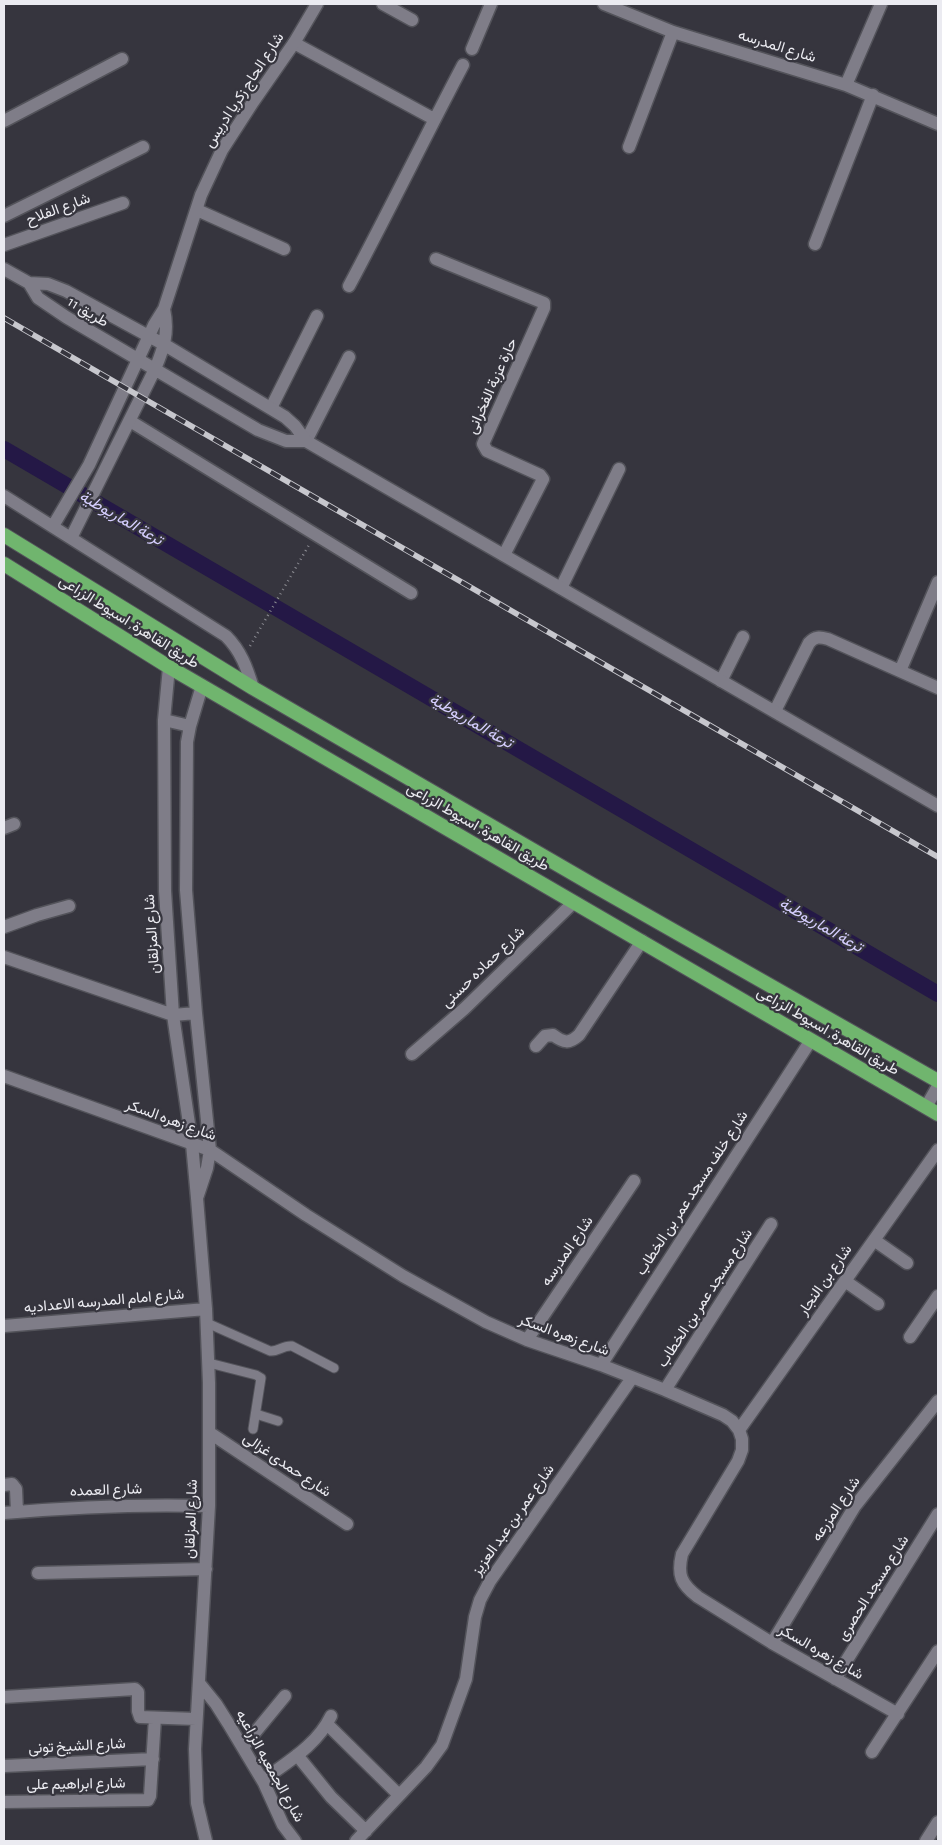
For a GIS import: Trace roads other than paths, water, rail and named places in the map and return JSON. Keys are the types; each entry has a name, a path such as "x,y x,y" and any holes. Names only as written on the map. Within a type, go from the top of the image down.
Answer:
{"highway":[{"name":"طريق القاهرة, اسيوط الزراعى","path":"4,535 253,688 593,885 938,1081"},
{"name":"طريق القاهرة, اسيوط الزراعى","path":"4,564 169,667 938,1114"},
{"path":"245,710 253,688"}],"street":[{"name":"شارع الحاج زكريا ادريس","path":"53,526 89,465 149,336 164,309 201,195 222,150 294,43 317,4"},
{"path":"472,49 491,4"},
{"name":"شارع المدرسه","path":"604,4 673,32 846,85 938,124"},
{"path":"846,85 881,4"},
{"path":"386,5 412,20"},
{"path":"629,147 673,32"},
{"path":"294,43 434,119"},
{"path":"4,121 122,59"},
{"path":"349,286 463,65"},
{"path":"815,244 873,95"},
{"path":"4,216 143,148"},
{"name":"شارع الفلاح","path":"4,245 123,203"},
{"path":"197,210 284,249"},
{"name":"حارة عزبة الفخرانى","path":"436,259 544,303 544,308 483,444 486,451 543,478 504,556"},
{"name":"طريق 11","path":"4,269 29,283 48,284 66,291 165,345 271,408 295,426 306,441"},
{"name":"طريق 11","path":"29,283 38,298 51,308 264,433 286,440 306,441"},
{"name":"شارع الحاج زكريا ادريس","path":"71,538 130,421 165,345 167,331 164,309"},
{"path":"271,408 317,316"},
{"path":"349,357 306,441 938,806"},
{"path":"130,421 411,593"},
{"path":"561,588 619,469"},
{"path":"4,496 226,636 236,646 243,658 253,688"},
{"path":"900,670 938,582"},
{"path":"722,681 743,637"},
{"path":"775,711 813,639 818,637 828,639 938,688"},
{"name":"شارع المزلقان","path":"169,667 164,720 165,891 173,1015 192,1144 207,1323 210,1433 209,1506 196,1719 197,1803 206,1841"},
{"name":"شارع المزلقان","path":"197,1198 207,1168 210,1150 186,890 186,757 190,726 202,686"},
{"path":"164,720 190,726"},
{"path":"165,891 186,890"},
{"name":"شارع حماده حسنى","path":"412,1054 464,1009 574,902"},
{"path":"4,927 69,906"},
{"path":"536,1046 545,1036 553,1035 562,1042 571,1042 579,1035 642,941"},
{"path":"4,957 173,1015 196,1013"},
{"name":"شارع خلف مسجد عمر بن الخطاب","path":"601,1365 811,1040"},
{"name":"شارع زهره السكر","path":"4,1076 210,1150 306,1215 403,1276 486,1322 527,1340 601,1365 665,1390 723,1415 732,1421 739,1430 742,1439 742,1450 738,1461 682,1554 679,1567 681,1579 688,1590 772,1643 898,1714"},
{"path":"926,1107 938,1086"},
{"name":"شارع بن النجار","path":"739,1430 938,1150"},
{"name":"شارع المدرسه","path":"527,1340 634,1181"},
{"name":"شارع مسجد عمر بن الخطاب","path":"665,1390 771,1224"},
{"path":"874,1240 907,1262"},
{"path":"845,1281 878,1304"},
{"path":"910,1337 938,1296"},
{"name":"شارع امام المدرسه الاعداديه","path":"4,1326 206,1309"},
{"name":"شارع عمر بن عبد العزيز","path":"356,1841 435,1756 442,1745 466,1679 475,1617 480,1600 490,1581 632,1378"},
{"name":"شارع المزرعه","path":"772,1643 859,1500 934,1417 938,1401"},
{"name":"شارع حمدى غزالى","path":"210,1433 347,1524"},
{"path":"4,1485 12,1484 16,1489 10,1512"},
{"name":"شارع العمده","path":"10,1512 152,1505 209,1506"},
{"name":"شارع مسجد الحصرى","path":"835,1679 938,1514"},
{"path":"38,1573 206,1569"},
{"path":"872,1752 938,1651"},
{"name":"شارع الجمعيه الزراعيه","path":"199,1683 216,1704 243,1747 263,1780 283,1825 295,1841"},
{"path":"4,1697 135,1689 138,1692 138,1711 140,1716 196,1719"},
{"path":"243,1747 285,1696"},
{"path":"153,1759 155,1718"},
{"path":"263,1780 310,1745 329,1720 400,1795"},
{"path":"297,1755 331,1797 366,1831"},
{"name":"شارع الشيخ تونى","path":"4,1766 153,1759"},
{"name":"شارع ابراهيم على","path":"4,1802 148,1800 150,1796 153,1759"},
{"path":"929,1840 938,1822"}],"lane":[{"path":"207,1323 270,1350 274,1351 292,1346 334,1368"},
{"path":"208,1363 256,1375 261,1378 253,1429"},
{"path":"256,1414 278,1421"}],"waterway":[{"name":"ترعة الماريوطية","path":"4,449 938,994"}],"railway":[{"path":"4,318 938,857"}]}
